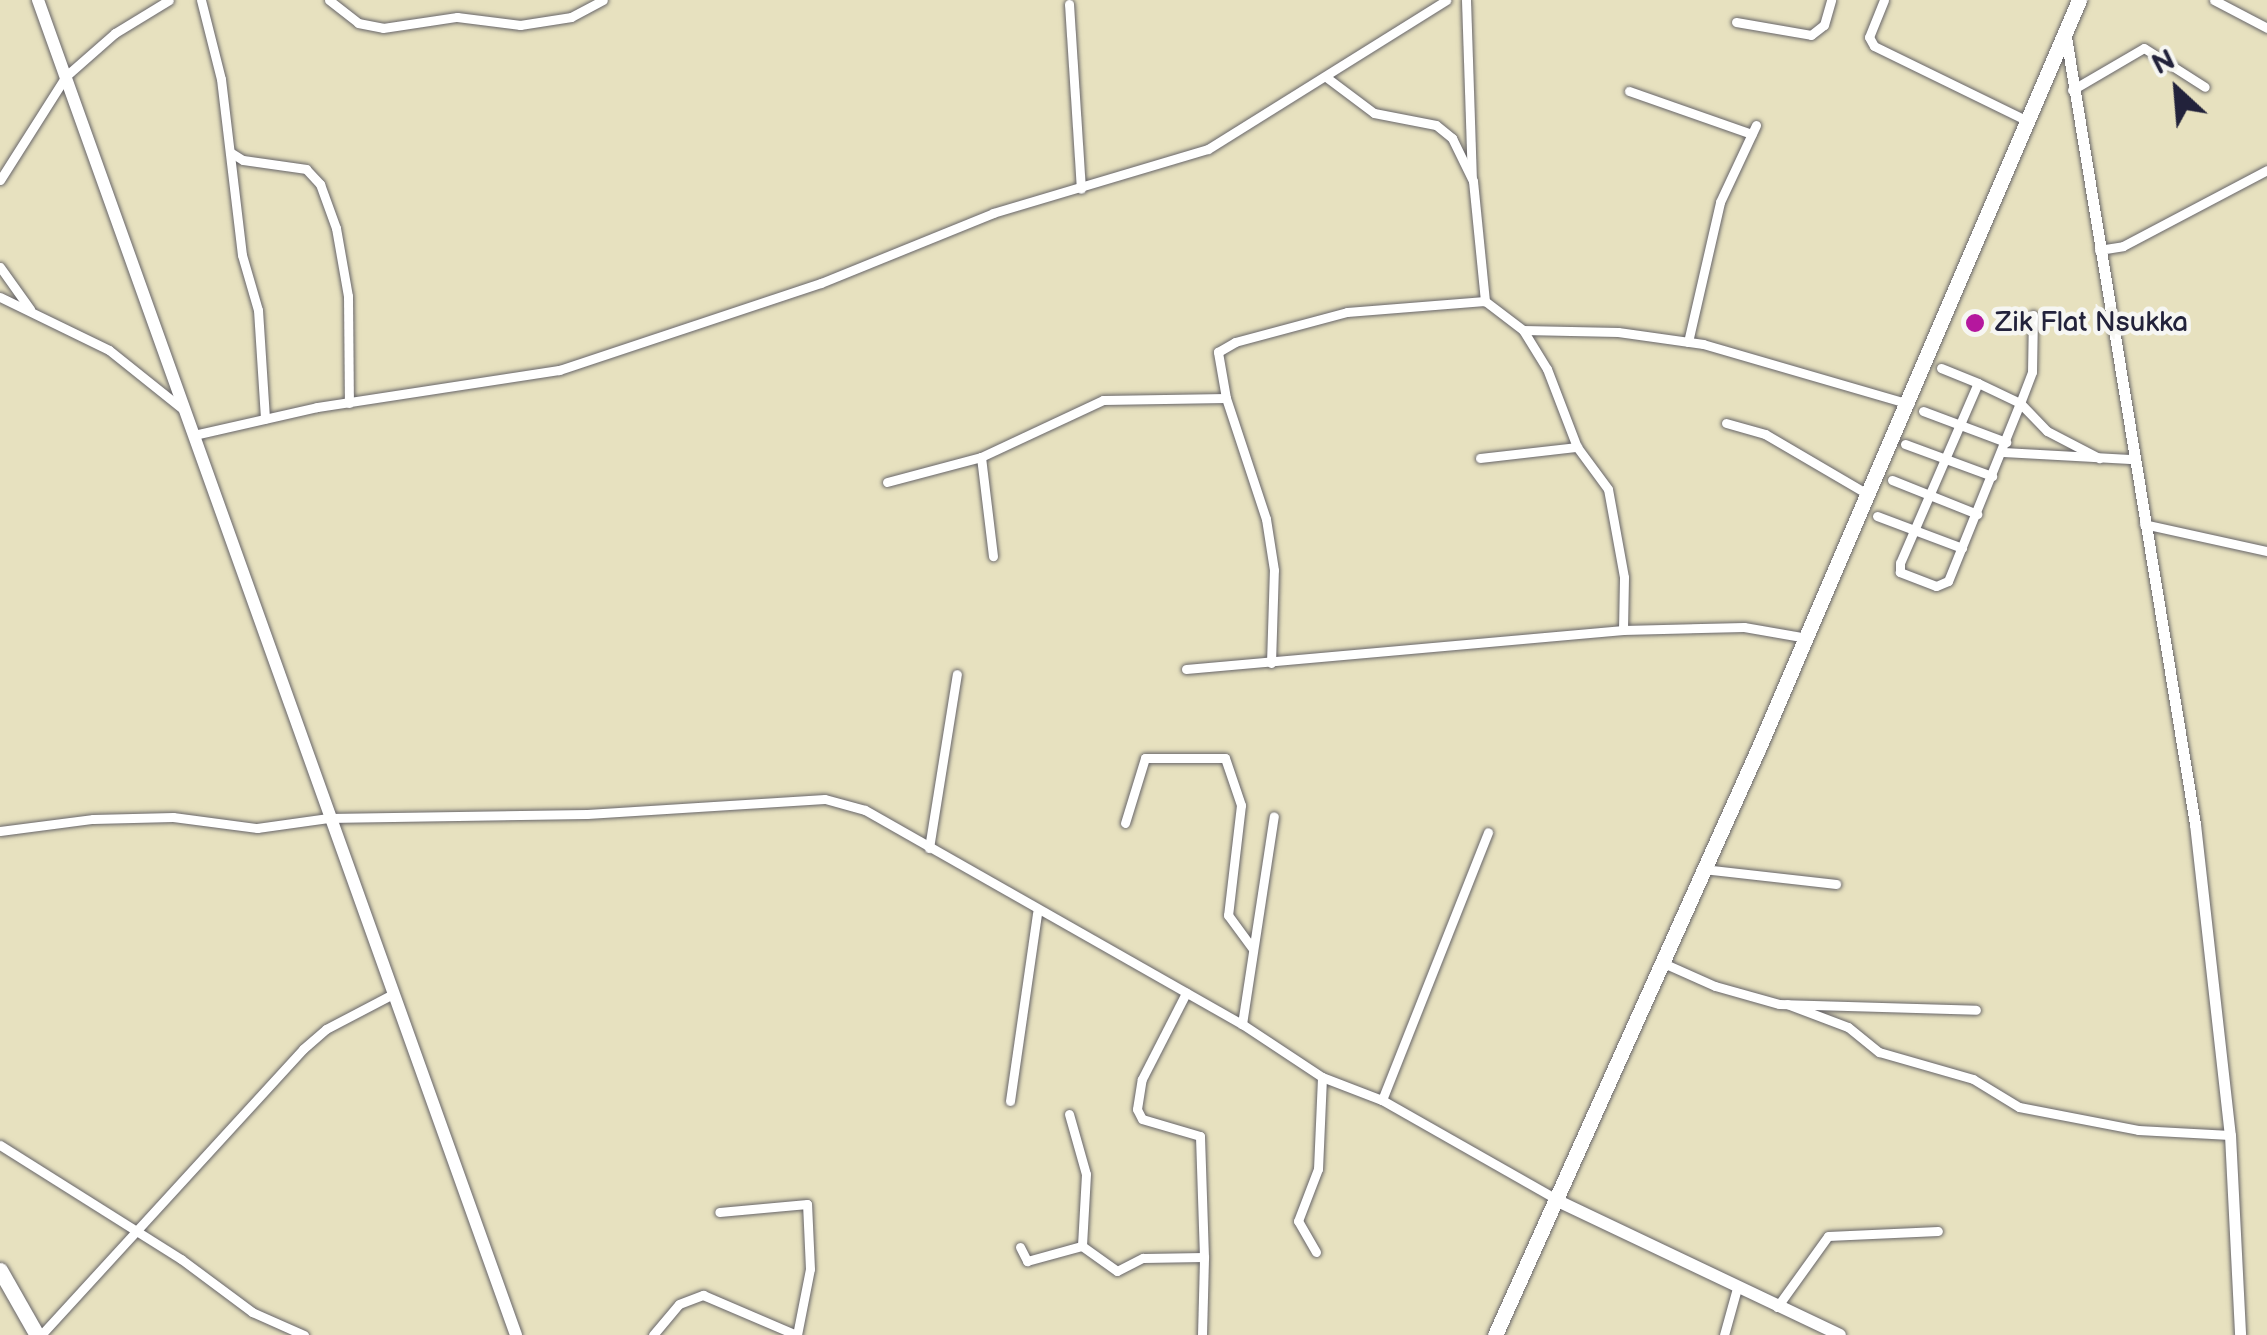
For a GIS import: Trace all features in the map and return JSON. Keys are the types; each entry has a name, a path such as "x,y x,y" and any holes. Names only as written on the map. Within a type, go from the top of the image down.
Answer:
{"main road":[{"path":"38,0 516,1335"},
{"path":"1495,1335 1558,1201 1700,868 1869,495 1916,408 2078,0"},
{"path":"1558,1201 1840,1335"},
{"path":"0,1270 38,1335"}],"street":[{"path":"0,180 66,76 115,33 170,0"},
{"path":"201,0 230,152 242,255 258,310 265,419"},
{"path":"329,0 358,23 383,28 457,18 520,25 571,17 604,0"},
{"path":"194,435 348,403 559,370 821,283 993,214 1208,149 1446,0"},
{"path":"1466,0 1473,182 1485,301"},
{"path":"1736,22 1811,35 1824,25 1830,0"},
{"path":"1884,0 1869,37 1874,46 2028,121"},
{"path":"2214,0 2267,28"},
{"path":"1069,4 1080,189"},
{"path":"2065,35 2070,92 2130,459 2195,824 2230,1135 2240,1335"},
{"path":"2070,92 2144,48 2205,86"},
{"path":"1326,76 1374,114 1436,126 1452,138 1473,182"},
{"path":"1629,91 1754,129 1720,202 1688,342"},
{"path":"230,152 243,160 306,169 320,184 336,228 348,296 348,403"},
{"path":"2097,250 2123,246 2267,170"},
{"path":"0,267 30,309"},
{"path":"0,297 121,358 187,412"},
{"path":"1271,663 1274,570 1266,519 1226,398 1218,352 1235,342 1347,312 1485,301 1522,330 1547,369 1576,447 1608,490 1616,517 1622,630"},
{"path":"1978,383 1899,568 1936,586 1948,581 2032,372 2033,315"},
{"path":"1522,330 1618,332 1688,342 1916,408 2004,447 2130,459"},
{"path":"1942,368 2020,403 2047,432 2099,458"},
{"path":"887,482 981,457 1103,400 1226,398"},
{"path":"1726,423 1766,434 1869,495"},
{"path":"1905,444 1992,476"},
{"path":"1480,458 1576,447"},
{"path":"981,457 993,556"},
{"path":"1892,480 1976,514"},
{"path":"1877,516 1962,548"},
{"path":"2142,524 2267,552"},
{"path":"1186,669 1271,663 1362,649 1622,630 1744,627 1807,638"},
{"path":"930,848 957,674"},
{"path":"1125,823 1145,758 1226,758 1240,805 1228,916 1253,949"},
{"path":"0,831 93,819 173,817 257,828 328,818 587,814 826,799 866,810 1037,913 1242,1024 1322,1078 1382,1100 1558,1201"},
{"path":"1242,1024 1274,816"},
{"path":"1382,1100 1488,832"},
{"path":"1700,868 1836,884"},
{"path":"1010,1101 1037,913"},
{"path":"1661,962 1742,996 1787,1004 1976,1010"},
{"path":"1186,993 1142,1078 1137,1109 1142,1119 1200,1136 1202,1335"},
{"path":"38,1335 132,1229 318,1035 394,994"},
{"path":"1787,1004 1848,1027 1879,1052 1973,1079 2020,1108 2138,1130 2230,1135"},
{"path":"1316,1252 1298,1221 1318,1169 1322,1078"},
{"path":"1070,1114 1086,1174 1082,1246"},
{"path":"0,1145 252,1312 304,1335"},
{"path":"652,1335 680,1304 703,1295 797,1335 810,1268 807,1204 719,1212"},
{"path":"1777,1306 1828,1236 1938,1231"},
{"path":"1082,1246 1117,1271 1142,1258 1204,1257"},
{"path":"1020,1248 1028,1261 1082,1246"},
{"path":"1724,1335 1737,1288"}],"place":[{"name":"Zik Flat Nsukka","path":"1975,323"}]}
